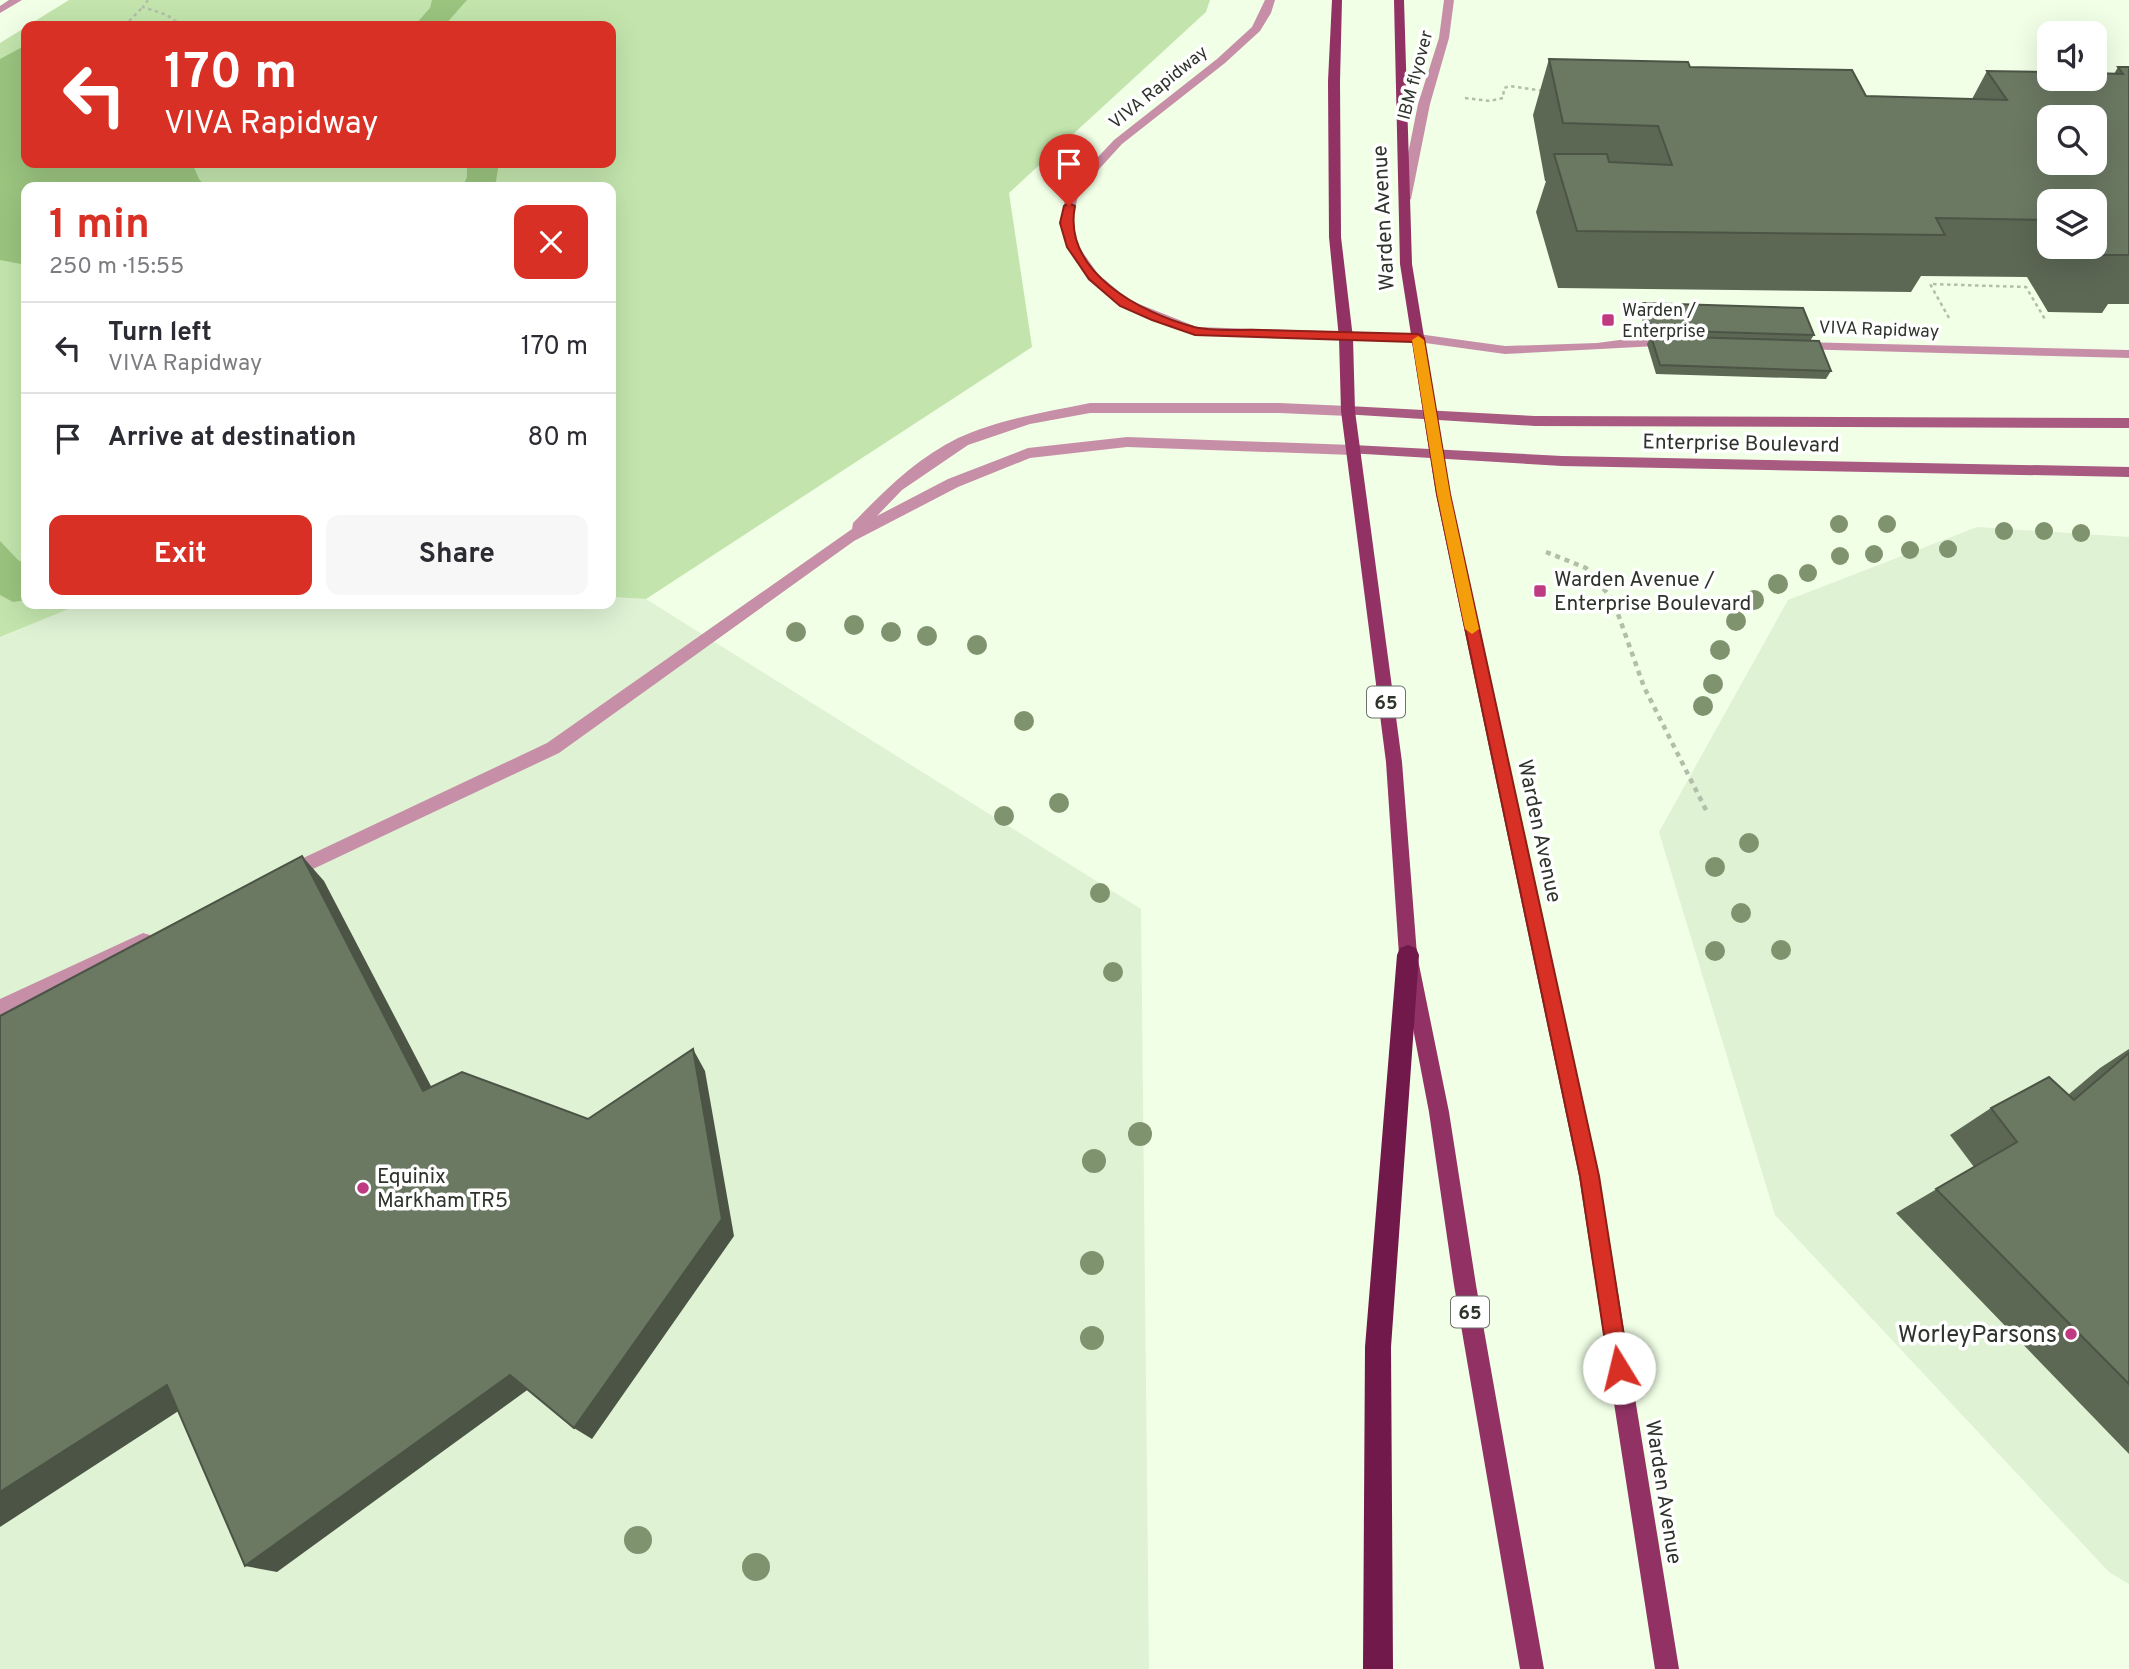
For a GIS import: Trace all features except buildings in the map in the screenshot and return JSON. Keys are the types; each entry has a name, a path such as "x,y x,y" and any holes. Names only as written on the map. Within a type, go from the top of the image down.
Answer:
{"highway":[{"path":"1378,1669 1378,1347 1408,955"}],"main road":[{"name":"65","path":"1337,0 1334,81 1335,237 1346,338 1348,411 1394,762 1408,955 1439,1112 1465,1284 1532,1669"},
{"name":"Warden Avenue","path":"1399,0 1406,264 1447,514 1589,1176 1667,1669"},
{"name":"Enterprise Boulevard","path":"1348,411 1549,421 2129,423"},
{"name":"Enterprise Boulevard","path":"1353,450 1562,461 2129,472"}],"street":[{"path":"0,10 17,0"},
{"name":"VIVA Rapidway","path":"1270,0 1256,29 1221,61 1118,142 1073,190 1066,223 1073,247 1093,277 1124,303 1156,318 1195,331 1346,338 1418,338 1505,350 1597,347 1642,341 1683,342"},
{"name":"IBM flyover","path":"1405,199 1424,104 1444,38 1450,0"},
{"name":"VIVA Rapidway","path":"1790,346 2129,354"},
{"path":"849,537 897,486 963,442 1028,420 1090,408 1226,407 1348,411"},
{"path":"270,881 553,748 849,537 953,483 1028,453 1127,442 1353,450"},
{"path":"0,1008 160,933"}],"path":[{"path":"129,21 148,0"},
{"path":"143,7 167,15 175,21"},
{"path":"1465,99 1490,102 1503,98 1504,88 1510,86 1556,92"},
{"path":"1949,318 1930,284 2026,287 2046,321"},
{"path":"1546,552 1586,568 1613,600 1644,687 1706,810"}],"shaded area":[{"path":"69,0 1210,0 1206,12 1009,193 1032,347 646,599 616,597 616,182 21,182 21,609 69,609 0,637 0,43 21,30 21,168 616,168 616,21 35,21"},
{"path":"432,0 467,0 448,21 418,21 430,8"},
{"path":"21,48 21,168 194,168 202,182 21,182 21,264 0,260 0,59"},
{"path":"467,168 498,168 496,182 465,182"},
{"path":"1977,527 2129,537 2129,1584 2109,1572 1775,1215 1659,832 1788,600"},
{"path":"0,541 21,562 21,601 13,602 0,595"},
{"path":"616,597 646,599 1141,909 1149,1669 0,1669 0,637 69,609 616,609"}],"slow traffic":[{"path":"1418,340 1433,416 1443,494 1472,629"}],"place":[{"name":"Warden / Enterprise","path":"1608,320"},
{"name":"Warden Avenue / Enterprise Boulevard","path":"1540,591"},
{"name":"Equinix Markham TR5","path":"363,1188"},
{"name":"WorleyParsons","path":"2071,1334"}],"route":[{"path":"1069,206 1066,223 1073,247 1093,277 1124,303 1156,318 1195,331 1346,338 1418,338 1433,416 1443,494 1589,1176 1619,1368"}]}
